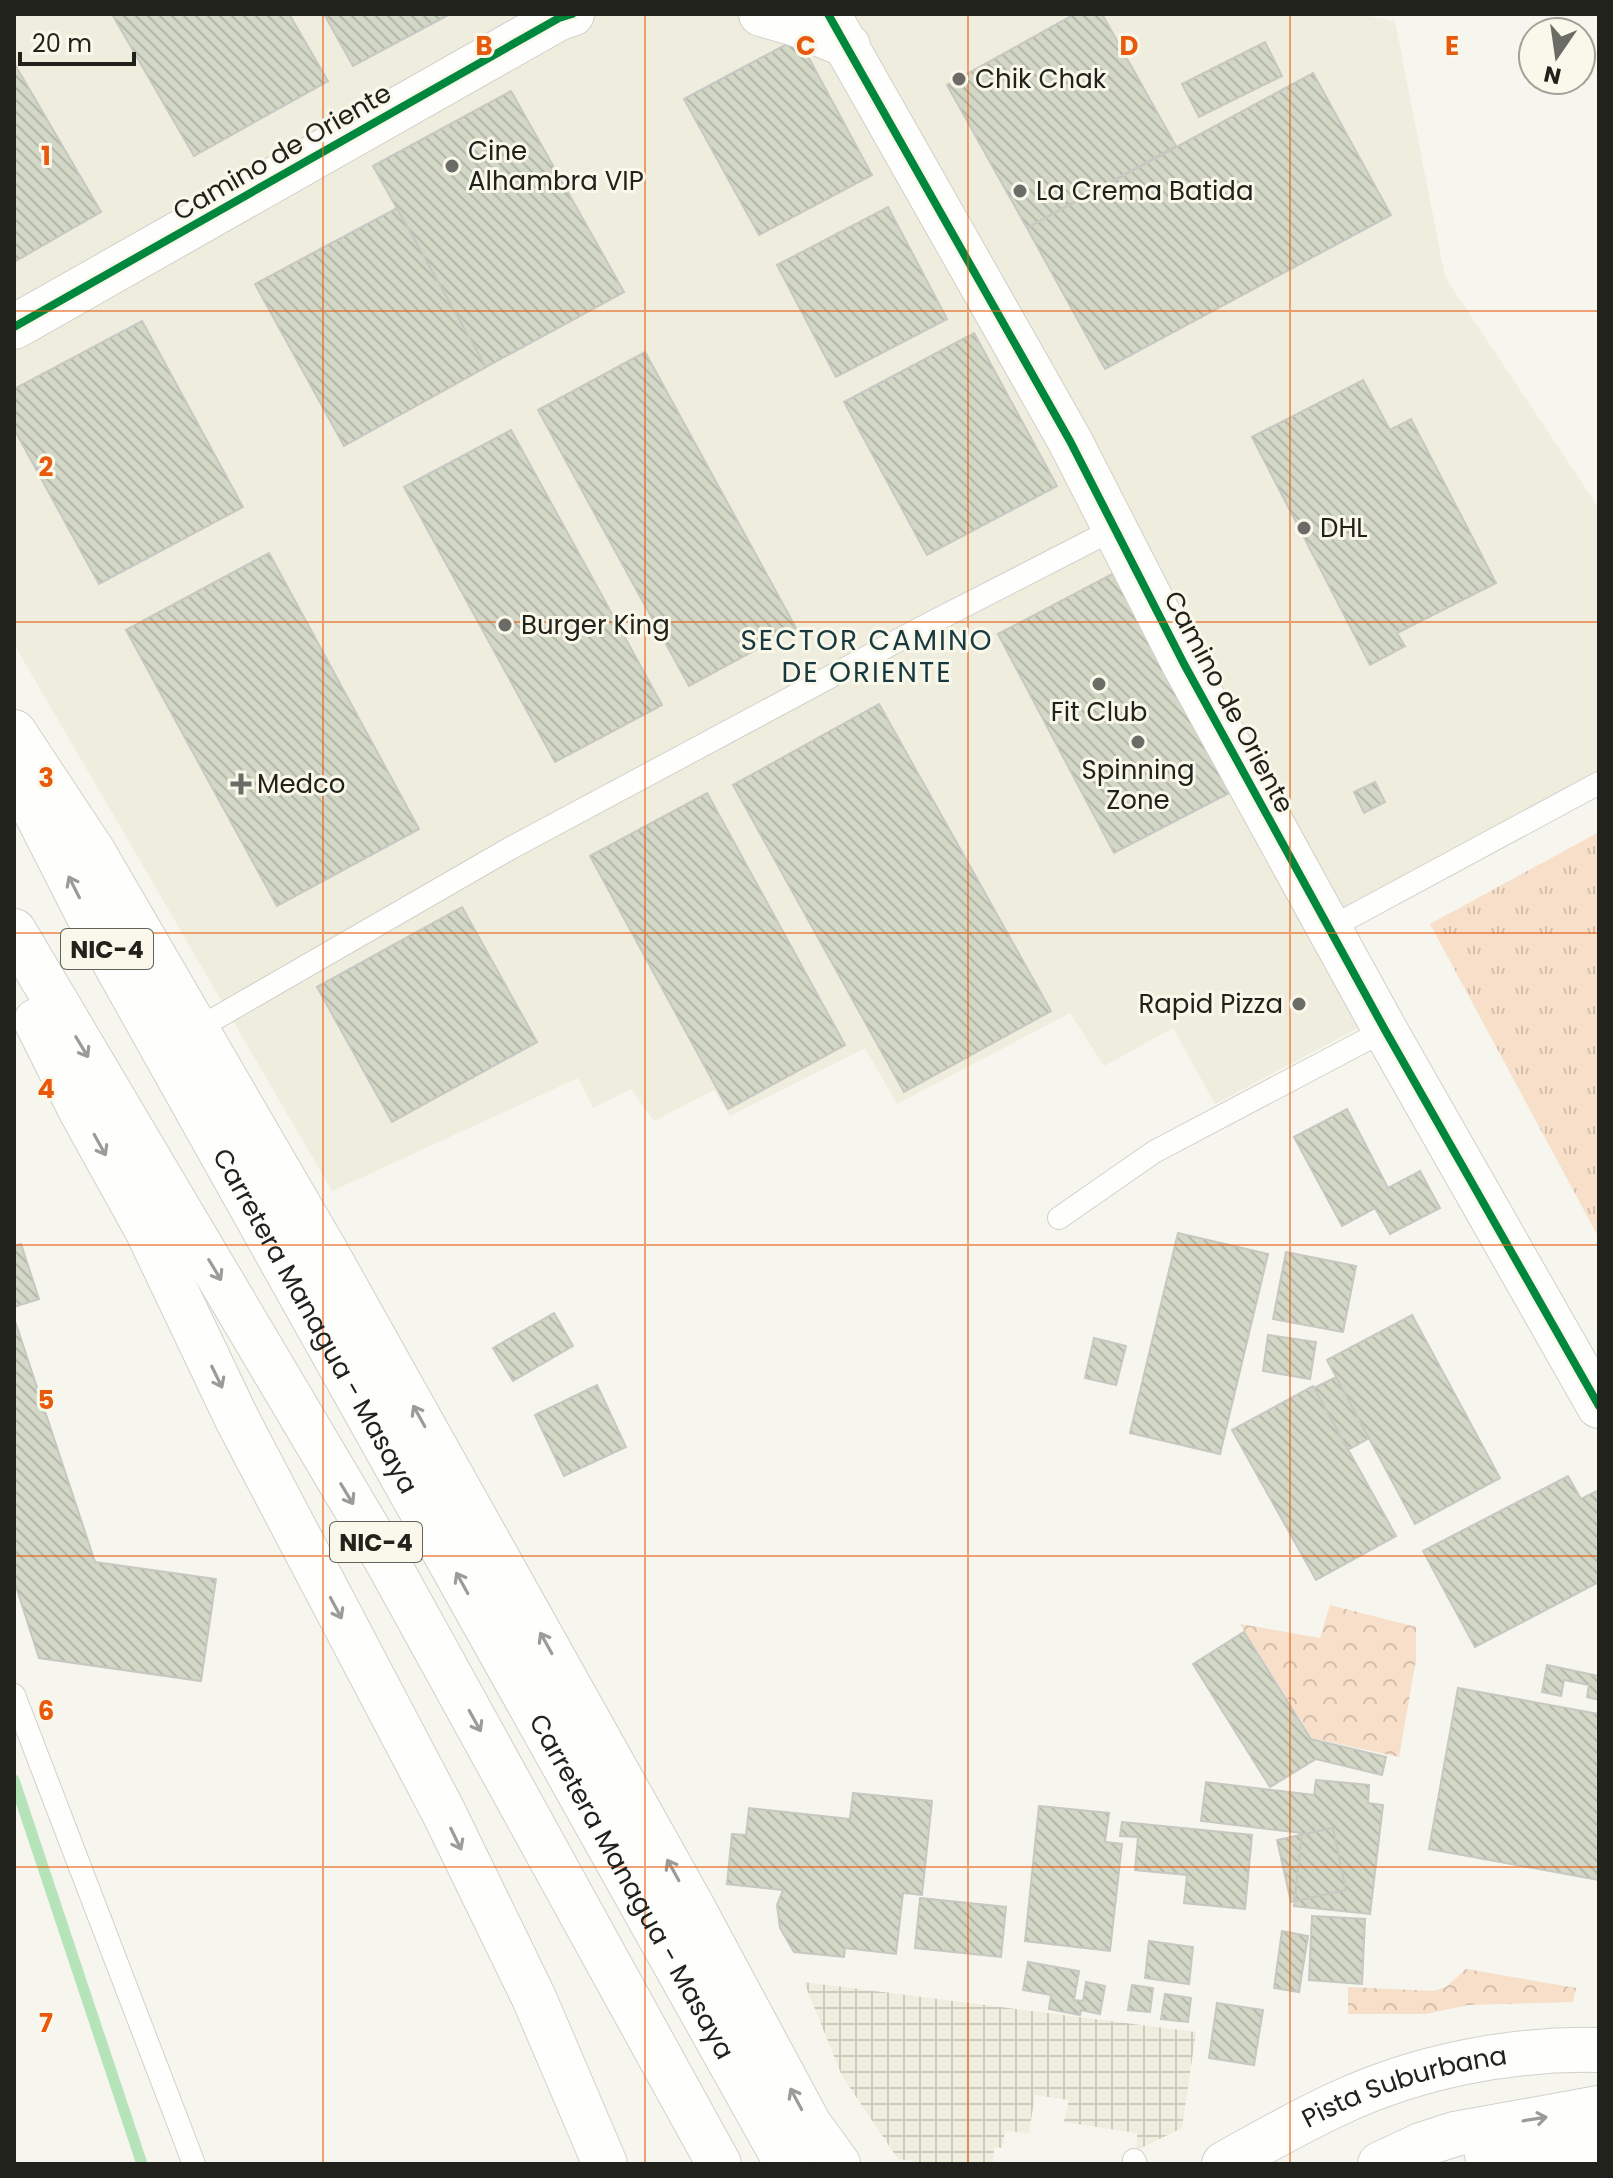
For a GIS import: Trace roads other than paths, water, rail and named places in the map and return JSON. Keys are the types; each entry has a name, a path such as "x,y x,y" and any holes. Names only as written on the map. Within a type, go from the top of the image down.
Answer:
{"main road":[{"name":"Camino de Oriente","path":"14,327 545,26 572,14"},
{"path":"761,14 796,24 839,26"},
{"name":"Camino de Oriente","path":"839,26 1070,441 1184,664 1385,1030 1599,1406"},
{"path":"14,732 94,853 197,1029 526,1605 809,2124 838,2164"},
{"name":"Carretera Managua - Masaya","path":"14,769 95,928 787,2164"},
{"name":"Carretera Managua - Masaya","path":"14,931 387,1561 719,2164"},
{"path":"14,976 80,1109 147,1230 238,1421 444,1813 534,1998 605,2164"},
{"name":"Pista Suburbana","path":"1224,2164 1339,2103 1422,2072 1529,2052 1599,2050"},
{"path":"1380,2164 1421,2145 1455,2134 1599,2108"},
{"path":"1453,2164 1506,2150 1571,2154"}],"lane":[{"path":"197,1029 522,842 925,626 1114,529"},
{"path":"1330,928 1599,783"},
{"path":"1059,1218 1154,1152 1385,1030"},
{"path":"14,1695 194,2164"}],"waterway":[{"path":"14,1780 142,2164"}],"place":[{"name":"Chik Chak","path":"959,79"},
{"name":"Cine Alhambra VIP","path":"452,166"},
{"name":"La Crema Batida","path":"1020,191"},
{"name":"DHL","path":"1304,528"},
{"name":"Burger King","path":"505,625"},
{"name":"Fit Club","path":"1099,684"},
{"name":"Spinning Zone","path":"1138,742"},
{"name":"Medco","path":"241,784"},
{"name":"Rapid Pizza","path":"1299,1004"}],"district":[{"name":"SECTOR CAMINO DE ORIENTE","path":"867,656"}]}
